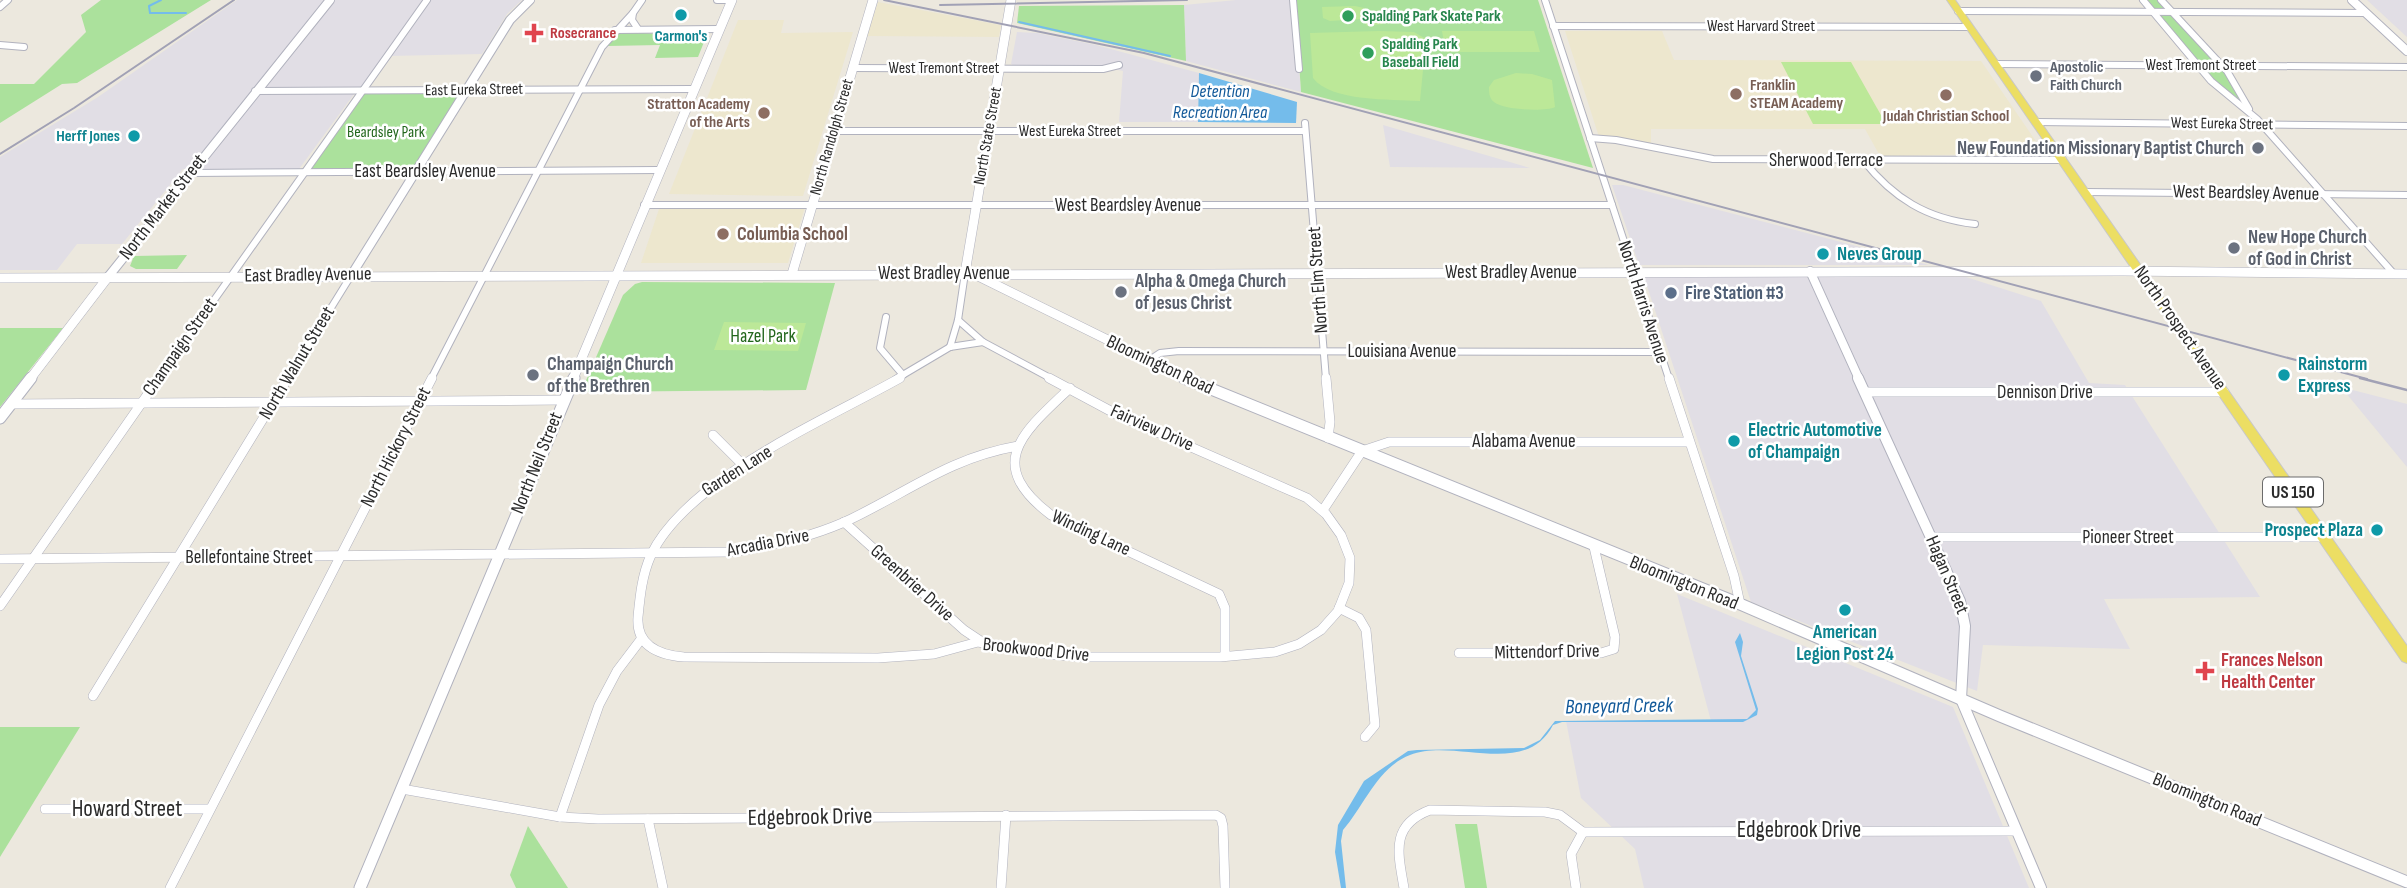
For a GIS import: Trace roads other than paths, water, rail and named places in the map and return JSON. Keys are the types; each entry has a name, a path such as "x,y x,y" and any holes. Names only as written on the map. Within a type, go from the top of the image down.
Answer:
{"main road":[{"name":"North Neil Street","path":"360,888 732,0"},
{"name":"North Randolph Street","path":"792,274 873,0"},
{"name":"North State Street","path":"965,273 1011,0"},
{"name":"North Prospect Avenue","path":"1951,0 2407,657"},
{"name":"West Bradley Avenue","path":"616,275 1634,271 2407,274"},
{"name":"Bloomington Road","path":"965,273 1002,286 1148,361 1328,438 1740,604 1961,699 2407,882"},
{"name":"East Bradley Avenue","path":"0,278 352,274 616,275"},
{"name":"North Market Street","path":"0,418 108,277"}],"street":[{"path":"0,7 8,0"},
{"name":"North Market Street","path":"108,277 330,0"},
{"name":"Champaign Street","path":"0,606 230,275 427,0"},
{"name":"North Walnut Street","path":"93,696 510,20 530,0"},
{"name":"North Hickory Street","path":"170,888 208,809 602,47 642,0"},
{"path":"718,0 732,0"},
{"path":"1293,0 1299,69"},
{"name":"North Harris Avenue","path":"1545,0 1734,576 1740,604"},
{"path":"2143,0 2197,65 2220,90 2262,124 2394,274"},
{"path":"2161,0 2223,66 2250,112"},
{"path":"2352,0 2407,51"},
{"path":"1958,11 2366,13"},
{"path":"633,13 632,24 638,29"},
{"name":"West Harvard Street","path":"1553,26 1969,27"},
{"path":"615,30 719,29"},
{"path":"0,45 24,47"},
{"name":"West Tremont Street","path":"1996,64 2407,67"},
{"name":"West Tremont Street","path":"853,68 1103,69 1119,65"},
{"name":"East Eureka Street","path":"255,91 694,89"},
{"name":"West Eureka Street","path":"2036,122 2407,126"},
{"name":"West Eureka Street","path":"834,131 1305,127"},
{"name":"North Elm Street","path":"1305,127 1330,422 1328,438"},
{"name":"Sherwood Terrace","path":"1590,138 1616,140 1713,159 2063,160"},
{"path":"1863,160 1884,187 1913,208 1941,220 1975,224"},
{"name":"East Beardsley Avenue","path":"191,173 659,170"},
{"name":"West Beardsley Avenue","path":"2085,192 2407,195"},
{"name":"West Beardsley Avenue","path":"644,205 1612,205"},
{"name":"Hagan Street","path":"1810,271 1961,601 1966,621 1961,699 2040,888"},
{"path":"950,348 958,320 965,273"},
{"path":"886,317 880,348 903,375"},
{"name":"Fairview Drive","path":"958,320 983,342 1118,415 1296,492 1323,510"},
{"path":"950,348 964,343 983,342"},
{"name":"Garden Lane","path":"642,638 638,626 638,607 642,579 652,554 669,527 693,500 743,465 950,348"},
{"name":"Louisiana Avenue","path":"1148,361 1167,351 1659,352"},
{"path":"1018,446 1028,428 1070,388"},
{"name":"Dennison Drive","path":"1866,392 2224,392"},
{"path":"11,404 563,400"},
{"path":"713,435 743,465"},
{"name":"Alabama Avenue","path":"1362,452 1379,444 1404,440 1689,442"},
{"name":"Arcadia Drive","path":"499,555 751,550 807,536 844,522 956,460 1018,446"},
{"name":"Winding Lane","path":"1018,446 1015,466 1017,478 1022,489 1038,507 1219,594 1225,608 1226,656"},
{"path":"1362,452 1323,510 1340,531 1349,555 1350,582 1339,608 1359,618 1366,630 1375,725 1364,737"},
{"name":"Greenbrier Drive","path":"844,522 964,630 982,642"},
{"name":"Pioneer Street","path":"1932,537 2324,537"},
{"name":"Mittendorf Drive","path":"1459,653 1601,653 1614,649 1615,637 1594,547"},
{"name":"Bellefontaine Street","path":"0,559 499,555"},
{"name":"Brookwood Drive","path":"642,638 648,646 662,655 693,658 901,657 949,651 982,642 1019,650 1078,657 1262,655 1290,648 1316,633 1339,608"},
{"path":"560,817 598,705 617,671 642,638"},
{"name":"Edgebrook Drive","path":"402,789 560,817 648,819 1192,814 1220,817 1225,888"},
{"name":"Howard Street","path":"45,809 208,809"},
{"path":"1404,888 1399,846 1401,831 1412,817 1421,813 1460,810 1545,812 1560,815 1583,832 1571,854 1576,888"},
{"path":"1000,888 1006,815"},
{"path":"648,819 663,888"},
{"name":"Edgebrook Drive","path":"1583,832 2015,831"}],"water":[{"name":"Detention Recreation Area","path":"1199,73 1297,102 1296,123 1198,122"},
{"path":"1740,633 1743,642 1741,656 1758,709 1757,715 1743,722 1562,722 1553,725 1541,741 1525,750 1487,754 1447,750 1410,755 1389,768 1380,778 1343,830 1341,841 1346,888 1341,888 1335,852 1338,825 1364,781 1408,751 1524,748 1540,740 1555,721 1747,719 1756,710 1735,642"}],"waterway":[{"name":"Boneyard Creek","path":"161,0 149,6 150,13 186,13"},
{"path":"1019,22 1170,56"}],"railway":[{"path":"0,154 74,108 234,0"},
{"path":"884,0 1144,53 2367,379"},
{"path":"940,5 1187,0"},
{"path":"2360,378 2407,390"}],"place":[{"name":"Carmon's","path":"681,15"},
{"name":"Spalding Park Skate Park","path":"1348,16"},
{"name":"Rosecrance","path":"534,33"},
{"name":"Spalding Park Baseball Field","path":"1368,53"},
{"name":"Apostolic Faith Church","path":"2036,76"},
{"name":"Franklin STEAM Academy","path":"1736,94"},
{"name":"Judah Christian School","path":"1946,95"},
{"name":"Stratton Academy of the Arts","path":"764,113"},
{"name":"Herff Jones","path":"134,136"},
{"name":"New Foundation Missionary Baptist Church","path":"2258,148"},
{"name":"Columbia School","path":"723,234"},
{"name":"New Hope Church of God in Christ","path":"2234,248"},
{"name":"Neves Group","path":"1823,254"},
{"name":"Alpha & Omega Church of Jesus Christ","path":"1121,292"},
{"name":"Fire Station #3","path":"1671,293"},
{"name":"Champaign Church of the Brethren","path":"533,375"},
{"name":"Rainstorm Express","path":"2284,375"},
{"name":"Electric Automotive of Champaign","path":"1734,441"},
{"name":"Prospect Plaza","path":"2377,530"},
{"name":"American Legion Post 24","path":"1845,610"},
{"name":"Frances Nelson Health Center","path":"2205,671"}],"park label":[{"name":"Beardsley Park","path":"386,132"},
{"name":"Hazel Park","path":"763,336"}]}
